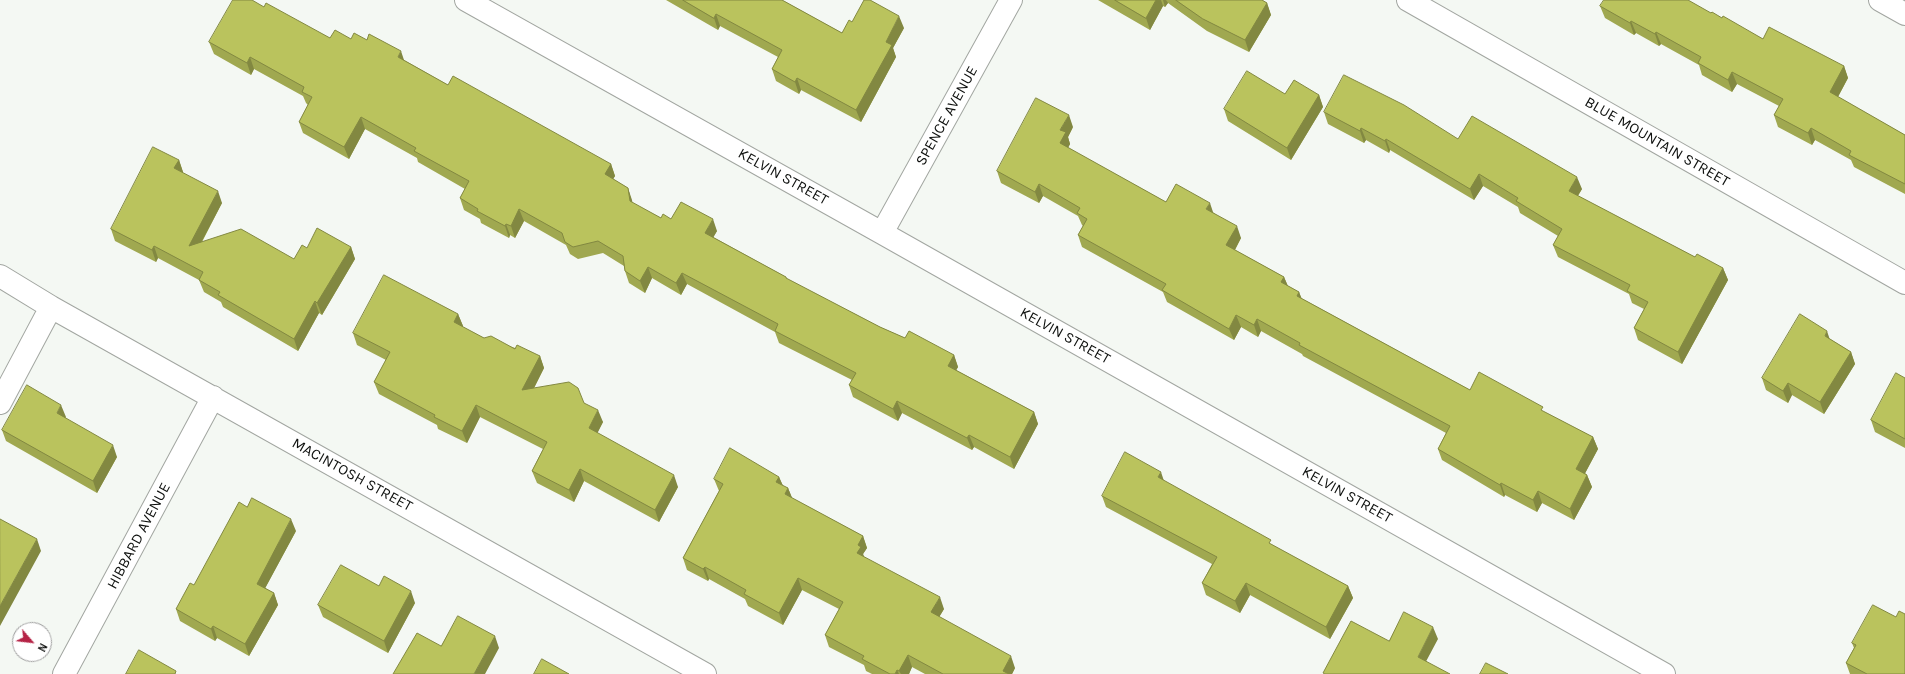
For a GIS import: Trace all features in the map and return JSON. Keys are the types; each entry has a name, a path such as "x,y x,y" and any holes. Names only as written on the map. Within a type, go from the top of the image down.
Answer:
{"street":[{"name":"KELVIN STREET","path":"466,0 1664,674"},
{"name":"SPENCE AVENUE","path":"882,233 1012,0"},
{"name":"BLUE MOUNTAIN STREET","path":"1408,0 1905,283"},
{"path":"1880,0 1905,14"},
{"name":"MACINTOSH STREET","path":"0,276 51,307 705,674"},
{"path":"0,402 51,307"},
{"name":"HIBBARD AVENUE","path":"64,674 213,397"}],"building":[{"path":"233,0 252,0 264,7 266,3 330,38 335,30 351,39 354,33 367,40 369,34 401,51 398,57 448,85 453,76 611,164 605,174 628,188 630,201 661,218 663,214 671,219 681,202 713,219 705,233 786,278 880,327 905,338 909,331 954,355 948,366 1034,412 1010,457 969,435 967,438 897,401 893,409 849,385 856,373 775,331 778,324 682,273 676,283 648,267 640,281 625,271 623,256 598,241 573,247 565,242 562,233 519,209 511,226 506,224 505,226 477,211 478,209 460,198 469,181 414,151 416,148 361,117 344,147 299,122 312,97 302,92 304,87 250,57 247,63 209,42"},
{"path":"683,0 782,0 842,33 849,20 852,22 864,0 870,0 899,16 886,42 892,45 856,110 797,78 795,82 772,69 782,50 716,14 714,18"},
{"path":"1115,0 1156,0 1146,18"},
{"path":"1176,0 1262,0 1267,3 1245,40 1203,19"},
{"path":"1604,0 1688,0 1711,13 1712,12 1722,18 1723,16 1763,39 1769,27 1844,66 1830,92 1905,135 1905,184 1849,155 1851,151 1811,128 1808,133 1774,115 1783,99 1732,72 1728,80 1698,63 1701,57 1656,32 1655,34 1631,21 1630,23 1600,6"},
{"path":"1247,71 1285,94 1294,80 1319,95 1287,148 1224,109"},
{"path":"1344,75 1404,105 1458,139 1472,116 1577,177 1569,191 1695,257 1697,254 1723,268 1678,352 1634,328 1648,302 1627,291 1630,285 1553,245 1562,229 1516,201 1518,198 1479,174 1470,189 1386,139 1385,141 1361,128 1360,131 1324,112"},
{"path":"1036,98 1069,115 1060,130 1066,132 1060,143 1166,202 1176,184 1210,203 1206,209 1237,226 1226,245 1284,277 1281,282 1299,292 1297,296 1470,390 1479,372 1543,407 1541,410 1593,437 1576,469 1587,475 1570,509 1538,491 1533,500 1501,483 1500,485 1438,449 1450,426 1299,345 1300,343 1257,319 1254,325 1236,315 1229,329 1162,290 1166,284 1078,235 1087,219 1077,213 1080,208 1039,184 1035,192 997,171"},
{"path":"153,147 179,160 174,168 218,191 189,246 241,229 294,259 302,245 307,248 317,228 351,247 317,303 315,301 294,339 218,295 220,292 199,280 203,272 154,246 152,250 111,229"},
{"path":"384,275 458,314 454,322 484,338 491,336 515,349 517,345 540,356 522,390 569,382 578,388 584,403 598,410 589,428 674,475 655,510 580,469 569,490 532,471 547,442 476,405 462,431 434,417 435,415 374,382 390,352 353,333"},
{"path":"1800,314 1827,331 1825,336 1851,352 1820,402 1788,383 1783,391 1762,378"},
{"path":"1896,373 1905,378 1905,439 1871,420"},
{"path":"27,385 61,405 57,413 113,445 93,481 2,430"},
{"path":"730,448 779,477 776,482 788,488 785,494 863,536 858,545 861,547 857,553 940,597 931,612 1011,656 1003,671 1009,674 943,674 908,655 899,671 897,670 895,674 890,674 862,659 864,656 825,635 843,602 798,578 779,613 744,594 746,590 705,567 703,569 683,558 723,484 714,479"},
{"path":"1125,452 1161,472 1158,477 1271,540 1269,543 1348,586 1326,627 1246,583 1235,601 1202,583 1217,557 1102,496"},
{"path":"252,498 291,519 257,584 274,593 245,644 213,626 211,629 176,609 190,583 194,585 239,502 247,507"},
{"path":"0,519 37,539 0,606"},
{"path":"341,565 379,586 384,576 411,591 384,641 318,605"},
{"path":"1873,605 1896,617 1899,611 1905,614 1905,674 1867,674 1846,663 1856,645 1852,643"},
{"path":"1404,612 1433,627 1418,657 1450,674 1323,673 1351,621 1389,641"},
{"path":"458,616 495,636 474,674 393,674 417,633 441,646"},
{"path":"139,650 176,671 175,674 126,674"},
{"path":"542,659 569,674 534,674"},
{"path":"1486,663 1508,674 1480,674"}]}
